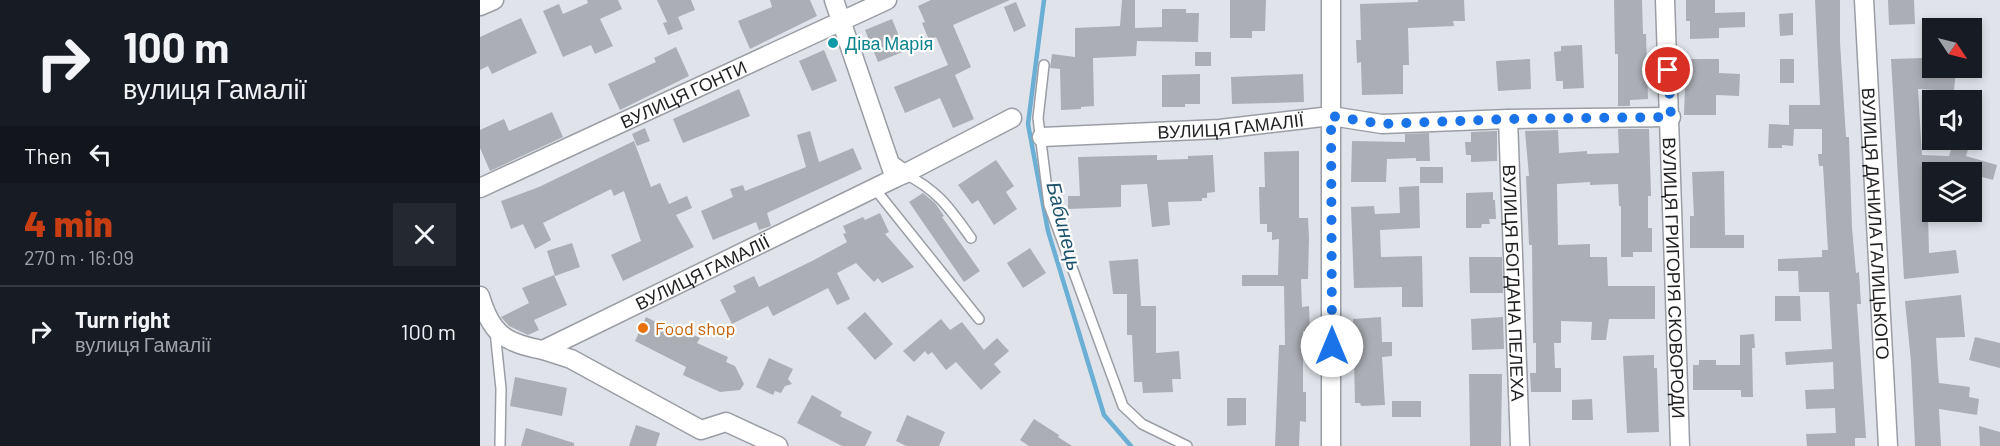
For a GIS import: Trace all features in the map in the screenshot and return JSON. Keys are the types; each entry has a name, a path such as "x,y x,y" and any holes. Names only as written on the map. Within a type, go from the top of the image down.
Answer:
{"street":[{"path":"480,6 494,0"},
{"path":"834,0 896,172"},
{"name":"ВУЛИЦЯ ГОНТИ","path":"480,188 887,0"},
{"path":"1331,0 1331,446"},
{"name":"ВУЛИЦЯ ГРИГОРІЯ СКОВОРОДИ","path":"1665,0 1671,117 1680,446"},
{"name":"ВУЛИЦЯ ДАНИЛА ГАЛИЦЬКОГО","path":"1864,0 1888,446"},
{"name":"ВУЛИЦЯ ГАМАЛІЇ","path":"1042,137 1220,129 1331,116 1382,124 1508,119 1671,117"},
{"name":"ВУЛИЦЯ ГАМАЛІЇ","path":"543,350 875,189 896,172 1012,118"},
{"name":"ВУЛИЦЯ БОГДАНА ПЕЛЕХА","path":"1508,119 1520,446"},
{"path":"480,296 484,309 501,334 517,345 571,359 701,430 726,422 778,446"}],"lane":[{"path":"1044,65 1038,118 1049,205 1123,406 1142,424 1187,446"},
{"path":"896,172 922,183 942,199 971,238"},
{"path":"875,189 979,319"},
{"path":"500,446 501,334"}],"building":[{"path":"587,0 618,0 622,9 600,19 613,46 595,54 591,45 563,57 543,11 559,4 563,14 588,3"},
{"path":"657,0 691,0 695,10 678,17 683,29 668,35 663,23 667,22"},
{"path":"770,0 810,0 817,16 750,49 738,21 772,7"},
{"path":"931,0 1010,0 953,25 971,67 955,75 974,119 953,128 940,98 905,113 894,87 948,65 936,37 929,40 922,23 925,22 918,6"},
{"path":"1122,0 1135,0 1135,28 1162,27 1162,9 1186,9 1186,13 1199,13 1198,42 1137,41 1136,56 1093,58 1094,106 1061,110 1060,69 1050,68 1052,54 1075,57 1075,28 1120,26"},
{"path":"1230,0 1266,0 1265,31 1252,31 1252,38 1230,38"},
{"path":"1418,0 1464,0 1465,21 1453,21 1454,26 1408,28 1409,65 1403,65 1403,94 1362,95 1361,62 1357,63 1356,40 1361,40 1360,4 1418,2"},
{"path":"1614,0 1642,0 1643,34 1646,34 1648,99 1630,100 1630,106 1618,106 1618,54 1615,54"},
{"path":"1686,0 1715,0 1715,13 1745,12 1745,27 1719,28 1719,38 1690,39 1690,21 1686,21"},
{"path":"1815,0 1840,0 1840,42 1846,137 1849,137 1852,228 1861,304 1857,304 1866,438 1855,438 1855,446 1807,446 1806,434 1836,433 1835,408 1806,409 1805,390 1834,389 1833,362 1786,365 1785,352 1832,349 1829,292 1799,292 1798,271 1778,271 1778,259 1822,257 1822,250 1828,250 1823,166 1819,166 1818,154 1822,154 1822,129 1794,129 1793,146 1782,145 1782,148 1768,148 1769,124 1789,125 1789,105 1820,105"},
{"path":"1888,0 1914,0 1915,24 1889,25"},
{"path":"1016,2 1026,26 1014,32 1004,7"},
{"path":"1793,13 1793,35 1780,36 1779,14"},
{"path":"521,18 537,53 492,74 488,66 480,70 480,37"},
{"path":"892,19 905,51 878,62 865,30"},
{"path":"1582,45 1584,88 1563,89 1563,81 1556,81 1554,52 1561,51 1561,46"},
{"path":"676,47 689,76 620,110 608,84 656,62 654,58"},
{"path":"824,50 837,81 812,91 799,61"},
{"path":"1195,52 1211,52 1211,66 1195,66"},
{"path":"1922,58 1922,78 1955,78 1954,90 1918,89 1922,155 1949,156 1951,150 1968,150 1966,156 1997,165 1993,180 1982,177 1982,162 1922,162 1922,222 1928,222 1929,253 1956,250 1959,273 1904,279 1891,59"},
{"path":"1530,59 1531,89 1498,91 1496,61"},
{"path":"1686,59 1719,59 1719,73 1740,74 1739,96 1716,95 1716,115 1684,115"},
{"path":"1780,59 1794,59 1794,83 1780,83"},
{"path":"1200,74 1200,104 1185,104 1185,107 1162,107 1162,75"},
{"path":"1303,74 1304,102 1232,104 1231,77"},
{"path":"739,89 750,116 683,143 673,119"},
{"path":"552,112 563,137 490,171 480,148 480,130 504,119 509,131"},
{"path":"645,128 650,141 637,146 632,134"},
{"path":"1618,129 1649,129 1651,196 1648,196 1648,228 1652,228 1652,252 1633,252 1633,257 1621,257 1621,206 1619,206 1618,184 1590,185 1590,182 1557,184 1558,245 1590,244 1590,257 1607,257 1608,286 1655,286 1655,319 1609,319 1606,340 1591,340 1592,322 1561,321 1561,343 1554,343 1555,368 1561,368 1561,392 1531,392 1530,373 1536,373 1536,343 1533,343 1532,245 1529,245 1526,176 1529,176 1525,131 1558,130 1559,153 1587,151 1587,154 1619,153"},
{"path":"810,131 819,162 853,148 862,169 767,213 771,226 759,230 756,222 713,240 701,211 733,197 730,189 743,185 745,191 806,167 797,135"},
{"path":"1497,131 1497,161 1471,162 1471,155 1466,155 1465,142 1471,142 1471,132"},
{"path":"1429,133 1430,161 1416,161 1416,158 1387,159 1386,182 1351,182 1352,141 1405,142 1405,134"},
{"path":"634,141 651,187 660,183 669,204 687,196 692,208 676,215 694,247 623,281 611,255 641,241 624,191 614,196 611,189 543,223 551,240 535,249 523,224 511,229 501,201 539,187"},
{"path":"1299,151 1299,218 1308,218 1309,238 1308,279 1301,279 1302,307 1309,306 1310,331 1303,331 1303,392 1306,392 1306,422 1300,421 1299,446 1275,446 1279,345 1285,345 1284,286 1242,286 1242,275 1278,275 1279,239 1272,240 1272,232 1267,232 1267,224 1260,224 1259,187 1265,187 1264,152"},
{"path":"1157,155 1157,160 1213,155 1215,192 1207,193 1207,198 1202,198 1202,201 1168,202 1170,225 1152,227 1147,184 1121,185 1121,207 1068,209 1068,196 1080,196 1078,157"},
{"path":"996,160 1014,186 1006,192 1017,209 994,225 978,200 972,204 958,185"},
{"path":"1420,167 1443,167 1443,183 1420,183"},
{"path":"1724,171 1725,235 1744,235 1744,248 1690,248 1690,216 1694,216 1692,172"},
{"path":"1419,186 1420,228 1380,230 1381,257 1422,256 1423,307 1402,307 1402,287 1354,288 1351,207 1374,206 1375,214 1400,213 1399,187"},
{"path":"1493,192 1496,219 1489,219 1490,224 1482,224 1481,228 1466,228 1466,193"},
{"path":"923,193 935,203 944,216 942,217 980,271 964,282 909,202"},
{"path":"880,213 889,232 885,234 914,267 882,283 878,278 874,282 856,263 837,273 850,299 837,305 828,288 773,316 768,306 732,324 720,300 736,292 733,286 754,276 759,287 814,260 847,242 843,234 846,233 843,226 863,217 865,220"},
{"path":"572,243 580,267 555,276 547,251"},
{"path":"1030,248 1046,273 1023,288 1007,263"},
{"path":"1469,257 1502,257 1503,293 1470,293"},
{"path":"1138,259 1141,306 1156,306 1156,353 1179,351 1181,379 1172,379 1173,392 1143,393 1142,382 1134,382 1132,335 1127,335 1127,294 1113,294 1109,261"},
{"path":"554,275 567,305 534,320 539,330 528,335 509,326 501,317 529,303 522,288"},
{"path":"1961,295 1965,337 1936,338 1939,383 1970,387 1969,397 1979,399 1977,415 1939,409 1941,446 1915,446 1905,301"},
{"path":"1775,296 1800,296 1801,321 1775,321"},
{"path":"865,312 893,344 875,360 847,328"},
{"path":"646,317 662,325 669,324 695,332 694,335 700,338 697,343 728,357 726,362 735,366 744,384 740,390 720,392 683,375 686,367 635,341"},
{"path":"1381,317 1382,342 1392,342 1392,356 1382,357 1385,405 1361,406 1360,403 1355,403 1353,319"},
{"path":"1503,317 1504,349 1472,350 1471,319"},
{"path":"941,319 950,330 962,322 984,350 997,338 1009,351 994,364 1001,372 981,390 956,362 946,370 932,352 928,355 925,351 914,362 903,351"},
{"path":"1754,334 1753,397 1741,397 1741,390 1693,390 1693,365 1699,365 1699,360 1716,360 1716,365 1740,365 1740,335"},
{"path":"1975,337 2000,343 2000,368 1969,360"},
{"path":"1654,355 1654,368 1657,368 1659,432 1627,433 1623,356"},
{"path":"769,358 793,369 788,379 792,384 785,386 781,393 775,391 773,395 756,387"},
{"path":"1469,374 1502,374 1501,446 1470,446"},
{"path":"515,377 567,388 562,416 510,406"},
{"path":"812,395 842,412 840,416 872,432 865,446 842,446 797,423"},
{"path":"1227,398 1246,398 1246,425 1227,426"},
{"path":"1592,399 1593,420 1572,420 1572,400"},
{"path":"1392,401 1421,401 1421,417 1392,417"},
{"path":"907,415 945,432 939,446 906,446 896,441"},
{"path":"1034,419 1072,446 1029,446 1020,440"},
{"path":"636,425 660,433 656,446 629,446"},
{"path":"1979,426 2000,432 2000,446 1980,446"},
{"path":"526,428 574,443 574,446 521,446"}],"waterway":[{"name":"Бабинець","path":"1044,0 1028,124 1048,231 1104,415 1131,446"}],"place":[{"name":"Діва Марія","path":"833,43"},
{"name":"Food shop","path":"643,328"}],"route":[{"path":"1332,346 1331,116 1382,124 1508,119 1671,117 1668,70"}]}
